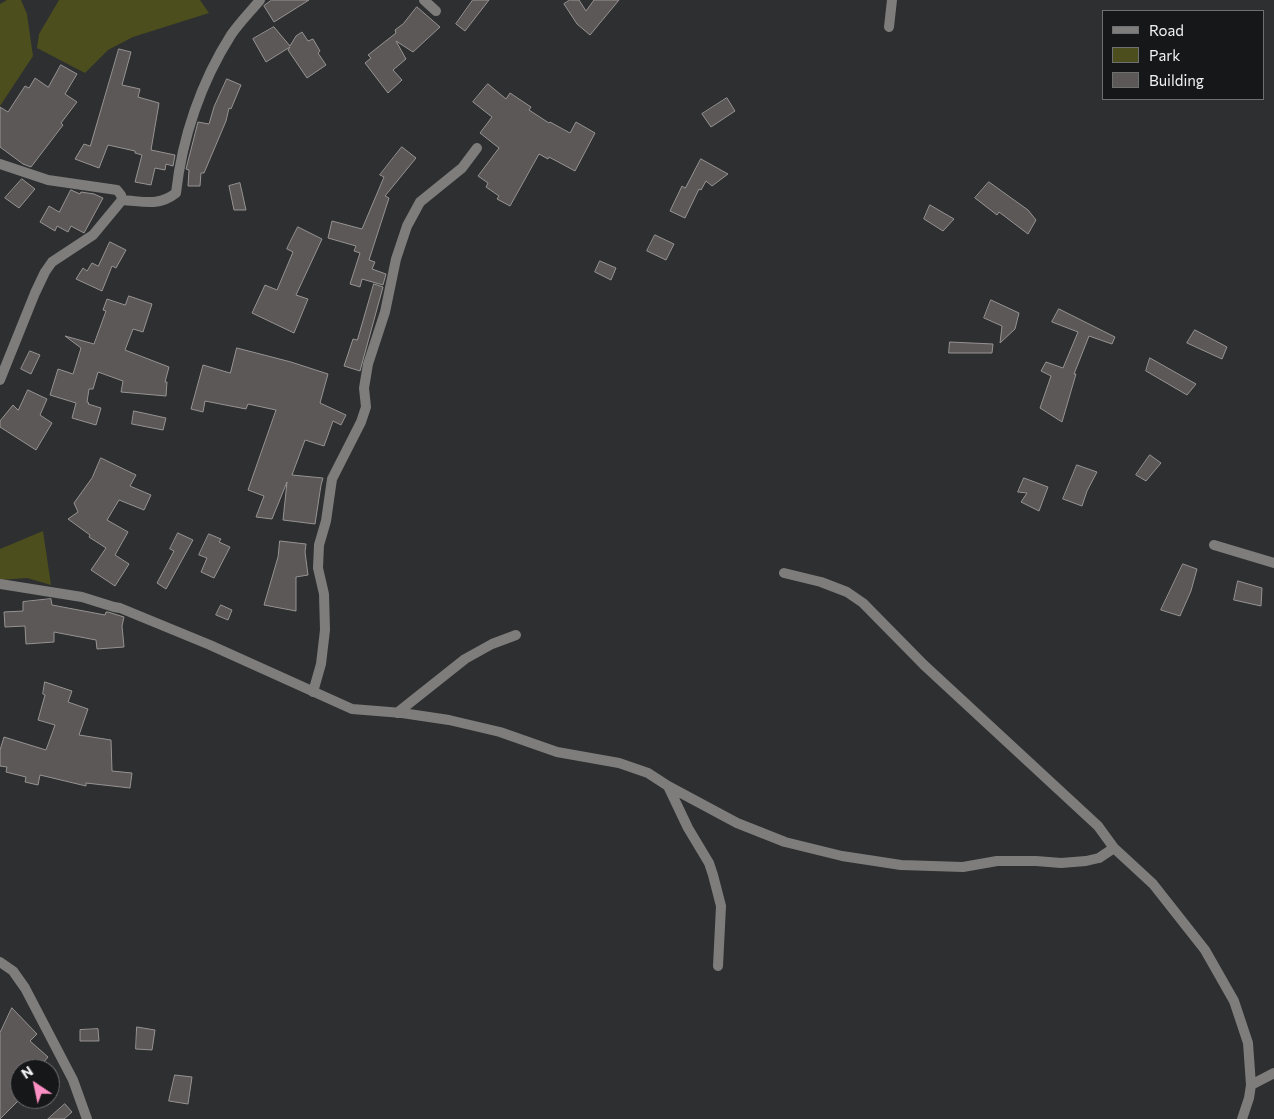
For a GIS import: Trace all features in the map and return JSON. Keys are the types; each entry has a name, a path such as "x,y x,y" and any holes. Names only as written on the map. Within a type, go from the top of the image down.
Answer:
{"street":[{"path":"122,200 158,203 169,199 176,193 192,116 208,78 231,35 260,0"},
{"path":"424,0 436,11"},
{"path":"889,27 892,0"},
{"path":"313,692 321,664 325,630 324,594 318,568 319,545 326,521 332,479 361,422 366,407 364,388 368,364 385,312 396,259 407,226 420,202 462,168 477,148"},
{"path":"0,164 48,180 117,190 122,200"},
{"path":"0,380 45,272 52,262 93,235 122,200"},
{"path":"1214,544 1274,563"},
{"path":"784,573 821,582 847,592 863,603 924,665 1098,826 1114,848 1153,884 1210,958 1234,1001 1248,1043 1249,1098 1242,1119"},
{"path":"0,584 82,597 120,608 210,645 352,709 396,712 449,720 500,732 557,752 619,763 648,773 668,786 737,823 786,842 842,856 901,865 963,867 997,861 1061,863 1086,861 1099,858 1114,848"},
{"path":"396,712 465,659 492,644 516,635"},
{"path":"668,786 688,828 709,864 716,885 721,906 718,966"},
{"path":"0,962 13,971 25,988 73,1080 87,1119"},
{"path":"1250,1085 1274,1072"}],"green space":[{"path":"7,0 21,0 27,14 33,56 0,106 0,4"},
{"path":"59,0 200,0 209,13 133,37 108,50 85,73 37,48 39,34"},
{"path":"43,531 51,585 27,578 0,580 0,549"}],"building":[{"path":"272,0 309,0 274,22 264,6"},
{"path":"473,0 489,0 465,31 456,24"},
{"path":"570,0 579,0 586,11 594,0 619,0 590,35 577,24 564,4"},
{"path":"417,7 440,27 413,52 396,41 406,59 393,70 402,80 388,93 365,63 371,58 368,55 396,33 395,30 403,24"},
{"path":"274,27 290,46 296,36 302,32 308,41 313,39 320,51 318,53 326,65 307,78 288,50 290,47 266,62 253,39"},
{"path":"119,49 131,52 122,85 140,89 138,97 159,103 151,150 175,155 173,166 166,164 165,170 155,168 151,185 135,182 142,155 135,153 135,151 108,145 99,168 75,159 84,144 90,146"},
{"path":"61,65 77,74 65,94 77,102 61,123 63,125 31,167 23,164 0,147 0,107 8,112 25,86 29,88 35,78 48,87"},
{"path":"227,79 241,85 231,109 229,108 226,121 204,173 201,173 200,186 188,186 189,170 186,169 198,122 209,124 214,107"},
{"path":"488,84 506,99 510,93 531,107 529,110 549,123 570,133 576,122 595,133 575,171 549,157 548,159 539,154 510,206 497,199 499,196 486,187 488,183 478,176 499,148 480,133 492,117 473,102"},
{"path":"727,98 735,111 711,127 702,114"},
{"path":"402,147 416,158 385,196 389,198 369,260 375,262 372,269 386,274 383,285 362,279 360,287 350,284 360,253 354,251 356,246 328,238 332,221 362,229 384,177 380,175"},
{"path":"701,159 728,174 712,186 706,181 701,190 699,189 685,218 670,211 682,186 685,188"},
{"path":"22,179 35,189 19,208 5,198"},
{"path":"989,182 1028,210 1036,220 1028,234 999,212 997,215 975,198"},
{"path":"240,183 246,210 234,210 229,186"},
{"path":"71,190 80,194 81,192 94,194 103,198 84,233 71,226 68,232 57,226 55,231 40,222 49,206 59,212"},
{"path":"930,205 954,219 943,231 924,219"},
{"path":"298,227 322,239 296,295 308,299 294,333 252,313 265,285 277,290 293,252 287,249"},
{"path":"655,235 674,244 666,260 647,251"},
{"path":"110,242 126,250 116,268 112,266 102,291 76,279 83,268 87,271 92,263 98,266"},
{"path":"600,261 616,268 611,280 595,272"},
{"path":"374,284 383,287 360,371 344,366 353,339 357,340"},
{"path":"129,296 152,304 143,332 133,329 125,350 169,367 165,382 167,382 166,396 121,392 123,381 98,372 93,389 89,389 87,402 101,408 96,425 72,418 76,403 50,395 58,369 73,374 81,348 65,336 94,344 106,311 103,310 107,299 125,305"},
{"path":"991,300 1019,313 1015,329 1000,343 1002,326 984,318"},
{"path":"1059,309 1115,337 1112,344 1089,336 1074,374 1076,374 1062,422 1040,408 1051,376 1041,371 1046,362 1063,368 1078,332 1052,322"},
{"path":"1195,330 1227,347 1222,359 1187,343"},
{"path":"950,342 993,344 992,353 949,353"},
{"path":"237,348 328,374 320,403 346,415 341,425 333,421 324,446 305,440 292,475 323,478 315,524 283,520 287,482 272,519 256,517 264,496 248,490 276,410 248,404 246,409 205,401 203,412 191,409 203,365 230,373"},
{"path":"30,351 40,355 31,374 21,369"},
{"path":"1150,358 1196,384 1187,395 1146,371"},
{"path":"28,390 47,399 40,415 52,423 36,450 0,427 0,421 13,405 18,410"},
{"path":"134,411 166,418 163,430 132,424"},
{"path":"1150,455 1161,463 1146,481 1136,475"},
{"path":"101,458 136,475 130,486 151,495 144,510 119,500 107,520 128,532 115,555 129,564 115,586 91,570 106,548 89,537 90,535 68,519 78,512 74,503 92,478"},
{"path":"1077,465 1097,472 1082,506 1063,499"},
{"path":"1024,478 1048,487 1039,511 1021,502 1027,493 1018,492"},
{"path":"178,533 193,540 166,589 157,583 174,551 170,549"},
{"path":"209,534 221,539 219,542 230,547 214,578 201,572 207,558 199,555"},
{"path":"280,541 306,544 305,552 308,575 296,577 296,611 264,605 278,557"},
{"path":"1183,564 1197,569 1191,591 1180,616 1161,610"},
{"path":"1238,581 1262,588 1261,606 1234,600"},
{"path":"51,599 52,605 105,615 108,612 124,617 122,626 124,647 97,649 96,640 54,632 54,642 26,644 25,626 5,627 4,612 23,611 23,602"},
{"path":"221,605 232,610 228,620 216,615"},
{"path":"45,682 72,691 68,702 88,709 79,735 111,740 112,771 132,773 130,788 86,783 86,786 40,775 38,785 25,782 26,777 6,772 7,767 0,766 0,750 4,737 46,750 55,725 38,720 45,695 43,694"},
{"path":"12,1008 37,1034 30,1041 48,1057 46,1059 10,1059 10,1109 0,1119 0,1033"},
{"path":"137,1027 155,1030 152,1050 136,1049"},
{"path":"98,1029 99,1041 80,1041 80,1030"},
{"path":"175,1075 192,1077 188,1104 169,1101"},
{"path":"65,1104 72,1112 64,1119 48,1119 60,1109"}]}
